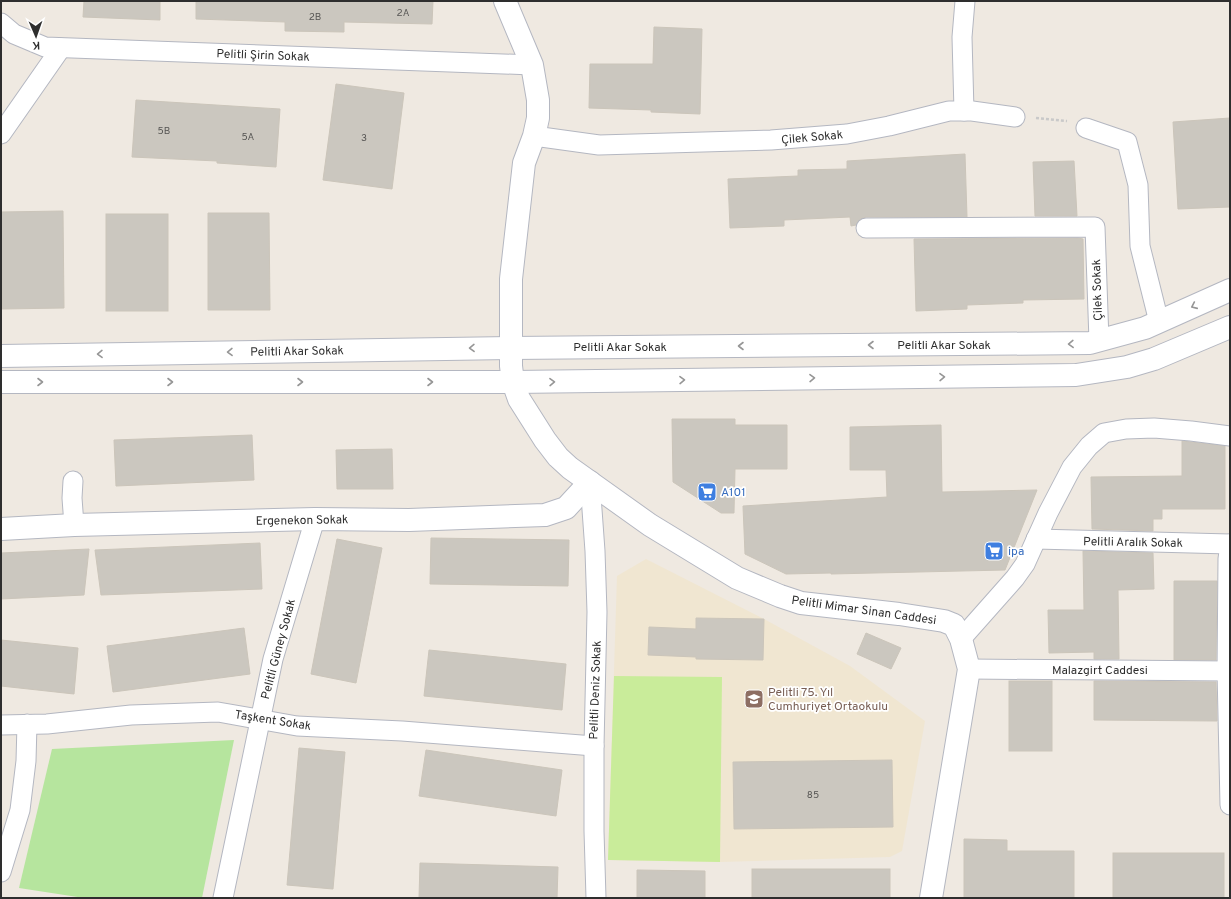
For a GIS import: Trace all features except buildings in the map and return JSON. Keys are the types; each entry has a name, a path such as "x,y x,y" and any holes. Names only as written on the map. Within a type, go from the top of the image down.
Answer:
{"main road":[{"name":"Pelitli Mimar Sinan Caddesi","path":"505,1 532,65 538,100 538,118 534,136 524,163 511,278 511,366 513,382 519,399 558,457 570,468 650,526 737,578 801,603 899,614 944,621 954,625 961,639 969,669 931,898"},
{"name":"Pelitli Akar Sokak","path":"1,356 511,348 1090,343 1145,328 1230,290"},
{"path":"1,382 513,382 1076,375 1127,367 1154,359 1230,327"},
{"name":"Ergenekon Sokak","path":"1,529 74,525 315,519 409,520 545,515 566,508 590,482"}],"street":[{"path":"964,111 962,37 965,1"},
{"name":"Pelitli Şirin Sokak","path":"1,23 14,34 45,47 532,65"},
{"path":"1,134 61,48"},
{"name":"Çilek Sokak","path":"534,136 599,145 771,140 848,134 949,111 964,111 1015,117"},
{"path":"1086,128 1127,142 1138,185 1140,246 1159,322"},
{"name":"Çilek Sokak","path":"866,228 1095,227 1099,341"},
{"path":"961,639 1015,578 1025,564 1072,467 1089,446 1104,433 1126,429 1154,428 1191,431 1230,436 1230,446"},
{"path":"73,481 72,498 74,525"},
{"name":"Pelitli Deniz Sokak","path":"590,482 595,551 597,612 594,746 596,898"},
{"name":"Pelitli Güney Sokak","path":"223,898 273,659 315,519"},
{"name":"Pelitli Aralık Sokak","path":"1036,539 1230,544"},
{"path":"1230,544 1228,559 1230,805"},
{"name":"Malazgirt Caddesi","path":"969,669 1229,671"},
{"name":"Taşkent Sokak","path":"1,725 47,724 131,715 218,712 260,718 297,726 402,731 594,746"},
{"path":"1,872 20,810 26,761 27,724"}],"path":[{"path":"1015,117 1063,120 1078,123 1086,128"}],"shaded area":[{"name":"Pelitli 75. Yıl Cumhuriyet Ortaokulu","path":"646,559 764,619 850,666 925,721 902,851 890,857 720,862 608,860 617,576"}],"green space":[{"path":"614,676 722,677 720,862 608,860"},
{"path":"234,740 202,898 84,898 19,888 52,749"}],"place":[{"name":"A101","path":"707,492"},
{"name":"ipa","path":"994,551"},
{"name":"Pelitli 75. Yıl Cumhuriyet Ortaokulu","path":"754,699"}]}
